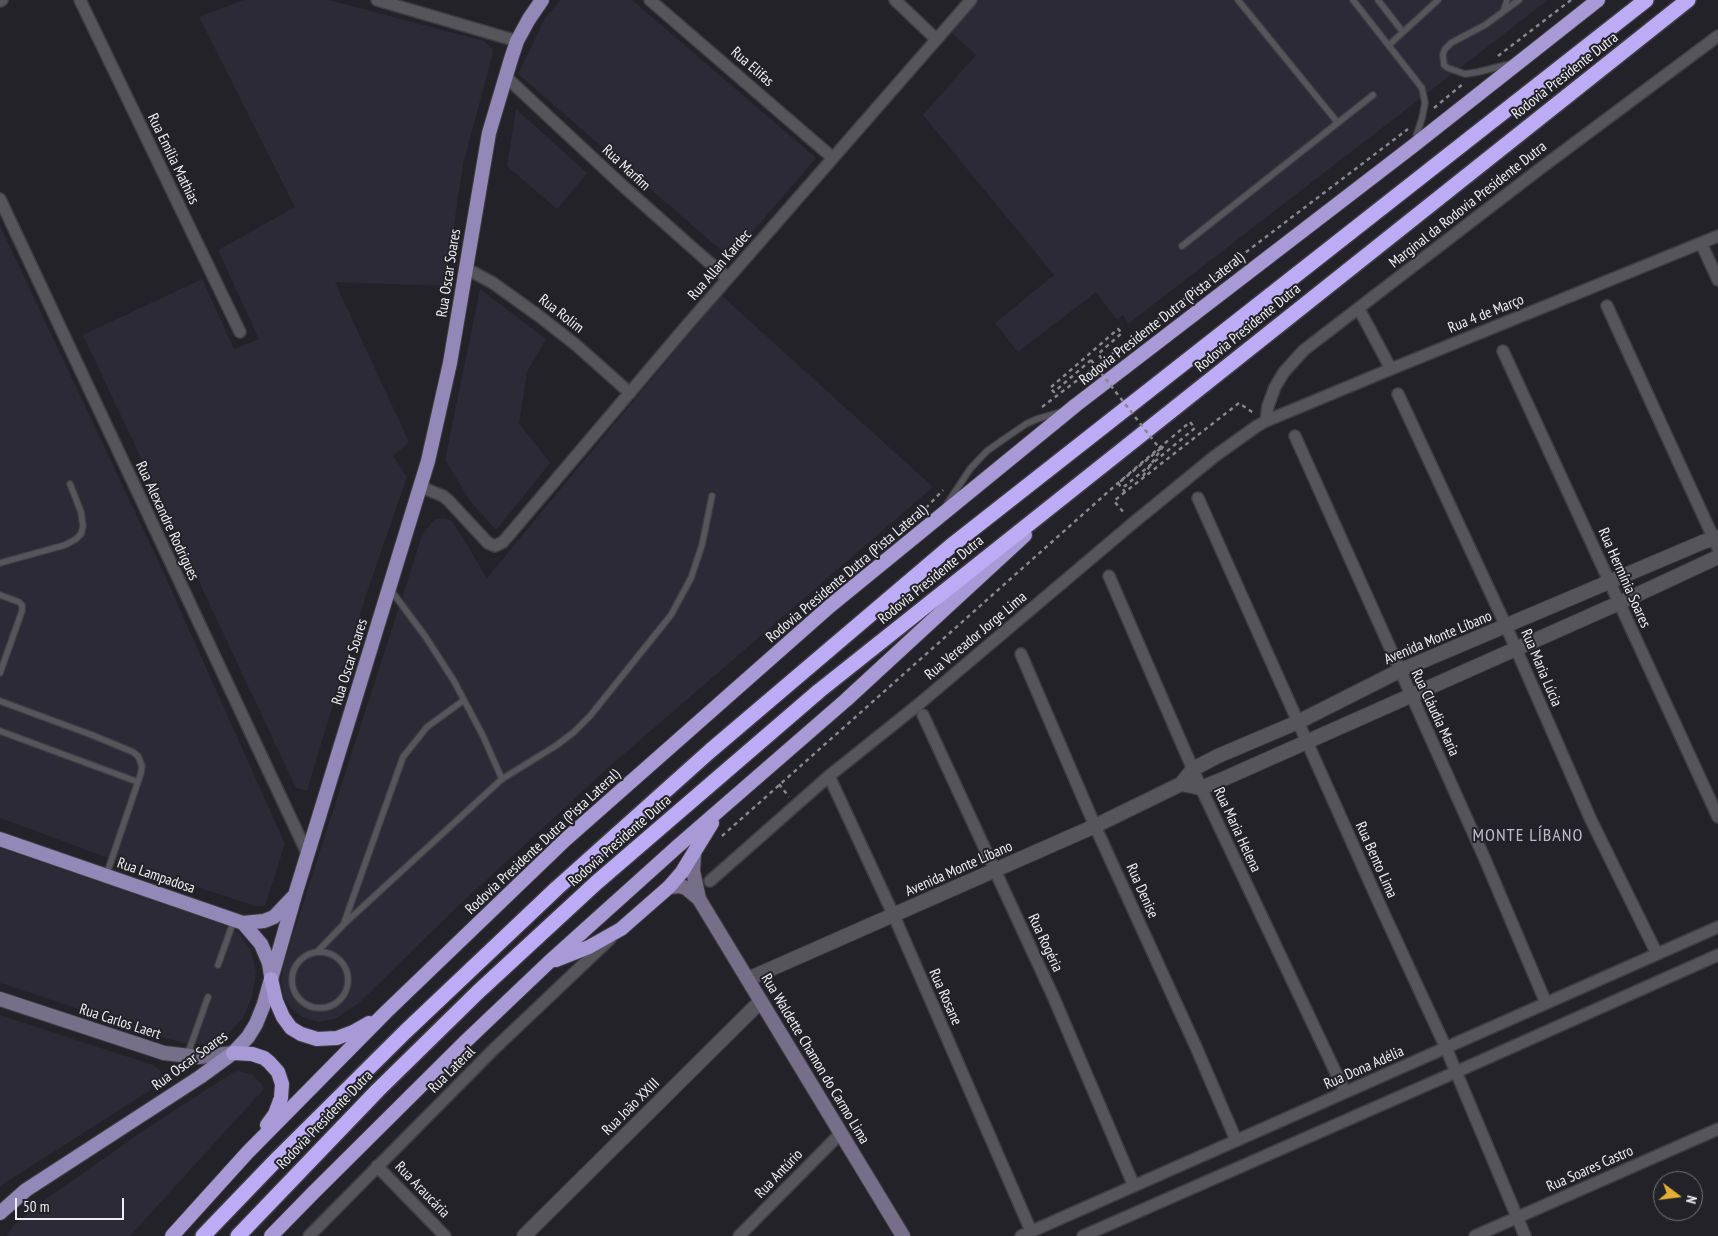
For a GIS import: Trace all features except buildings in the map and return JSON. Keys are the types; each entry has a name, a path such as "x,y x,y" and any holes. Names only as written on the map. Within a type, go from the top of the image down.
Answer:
{"highway":[{"name":"Rodovia Presidente Dutra (Pista Lateral)","path":"172,1236 247,1153 386,1012 565,840 830,606 1070,410 1413,146 1598,0"},
{"name":"Rodovia Presidente Dutra","path":"203,1236 278,1158 405,1032 557,888 718,745 950,546 1646,0"},
{"name":"Rodovia Presidente Dutra","path":"238,1236 378,1090 478,992 596,884 819,691 1688,0"},
{"path":"271,1236 466,1041 548,963 846,700 963,594 1076,486"},
{"path":"548,963 589,947 620,929 669,886 682,872 723,807"},
{"path":"271,979 276,1001 283,1017 291,1028 317,1039 327,1040 345,1036 386,1012"},
{"path":"233,1053 252,1054 269,1062 278,1072 282,1084 281,1098 275,1114 247,1153"}],"main road":[{"name":"Rua Oscar Soares","path":"0,1213 26,1190 200,1077 233,1053 252,1031 260,1015 295,895 421,487 450,363 489,133 518,41 529,18 542,0"},
{"name":"Rua Lampadosa","path":"0,839 238,922 264,921 274,917 295,895"},
{"name":"Rua Waldette Chamon do Carmo Lima","path":"694,854 693,871 699,899"},
{"name":"Rua Waldette Chamon do Carmo Lima","path":"669,886 686,888 699,899 903,1236"},
{"path":"238,922 257,938 269,964 271,979"},
{"name":"Rua Carlos Laert","path":"0,999 146,1048 187,1056 210,1057 233,1053"}],"street":[{"name":"Rua Emília Mathias","path":"80,0 240,332"},
{"path":"377,0 518,41"},
{"path":"408,8 417,0"},
{"name":"Rua Elifas","path":"650,0 833,158"},
{"path":"895,0 936,40"},
{"name":"Rua Allan Kardec","path":"421,487 448,500 461,512 481,537 491,545 499,545 503,542 728,278 971,0"},
{"name":"Marginal da Rodovia Presidente Dutra","path":"1266,421 1272,393 1284,372 1304,350 1537,171 1718,36"},
{"name":"Rua Marfim","path":"506,77 630,192 728,278"},
{"name":"Rua Alexandre Rodrigues","path":"0,199 308,856"},
{"name":"Rua 4 de Março","path":"1266,421 1718,236"},
{"path":"1700,243 1718,280"},
{"name":"Rua Rolim","path":"466,269 493,283 539,316 576,345 630,393"},
{"path":"1607,306 1716,541"},
{"path":"1359,308 1391,369"},
{"name":"Rua Hermínia Soares","path":"1503,351 1718,818"},
{"name":"Rua Maria Lúcia","path":"1398,394 1506,626 1591,820 1657,954"},
{"name":"Rua Vereador Jorge Lima","path":"710,881 828,776 919,704 1133,523 1215,456 1266,421"},
{"name":"Rua Cláudia Maria","path":"1294,436 1484,857 1546,1003"},
{"name":"Rua Bento Lima","path":"1198,498 1446,1048 1525,1236"},
{"name":"Avenida Monte Líbano","path":"748,980 1095,826 1181,784 1193,769 1218,756 1298,722 1399,672 1610,581 1716,541"},
{"path":"1181,784 1201,788 1619,603 1718,557"},
{"name":"Rua Maria Helena","path":"1109,576 1201,788 1345,1092"},
{"name":"Rua Denise","path":"1021,654 1095,826 1196,1047 1236,1140"},
{"name":"Rua Rogéria","path":"923,715 1053,996 1134,1186"},
{"name":"Rua Rosane","path":"828,776 894,916 1026,1234"},
{"name":"Rua Dona Adélia","path":"1026,1234 1718,927"},
{"name":"Rua Lateral","path":"309,1236 494,1049 620,929"},
{"path":"1083,1236 1718,955"},
{"name":"Rua João XXIII","path":"524,1236 761,1001"},
{"name":"Rua Soares Castro","path":"1475,1236 1718,1129"},
{"name":"Rua Antúrio","path":"739,1236 840,1134"},
{"name":"Rua Araucária","path":"377,1166 446,1236"}],"lane":[{"path":"1238,0 1338,123"},
{"path":"1352,0 1422,88 1425,103 1413,146"},
{"path":"1378,0 1403,32"},
{"path":"1389,45 1438,0"},
{"path":"1504,10 1507,0"},
{"path":"1518,0 1485,25 1451,43 1445,49 1443,59 1448,68 1466,74 1522,61"},
{"path":"1182,246 1373,95"},
{"path":"940,516 961,481 987,451 1026,424 1070,410"},
{"path":"0,563 66,545 81,534 83,526 82,512 70,484"},
{"path":"318,951 330,953 340,960 347,971 348,977 344,995 334,1004 322,1008 310,1006 300,999 293,988 292,976 296,964 306,955 318,951 344,924 502,779 556,745 574,732 590,716 671,615 691,578 702,545 712,496"},
{"path":"390,589 425,636 464,700 483,736 502,779"},
{"path":"0,595 19,602 22,605 22,611 0,673"},
{"path":"344,924 403,757 427,727 464,700"},
{"path":"0,701 92,735 133,752 138,756 142,766 141,774 106,876"},
{"path":"0,731 138,782"},
{"path":"218,965 238,922"},
{"path":"187,1056 208,997"}],"path":[{"path":"720,837 1118,482 1166,442 1171,438 1190,422 1194,428 1125,486 1121,481 1160,449 1091,360 1054,392 1050,388 1118,329 1122,333 1098,354 1103,360 1422,118 1571,0"},
{"path":"1133,523 1114,501 1239,403 1266,421"},
{"path":"1141,480 1166,442"},
{"path":"1118,482 1125,492"}],"shaded area":[{"path":"244,0 329,0 484,41 492,48 493,53 463,164 445,286 335,282 409,442 393,456 407,477 366,595 307,791 296,788 83,335 202,279 234,349 259,339 218,250 295,207 199,17"},
{"path":"561,0 632,0 816,158 730,258 518,74 545,18"},
{"path":"978,0 1548,0 1128,324 1123,315 1117,320 1096,292 1018,352 995,323 1054,275 923,115 976,55 951,32"},
{"path":"516,109 587,173 557,209 507,166"},
{"path":"0,226 161,567 285,844 265,906 255,906 103,856 0,818"},
{"path":"480,289 546,339 527,372 519,423 550,463 496,530 471,502 445,460"},
{"path":"721,295 933,487 610,766 456,908 360,1002 335,1019 318,1022 302,1017 290,1007 284,997 281,981 284,962 422,536 436,519 444,518 450,520 487,578"},
{"path":"0,848 224,925 240,934 251,951 256,972 252,997 243,1018 229,1033 217,1041 207,1044 188,1044 0,983"},
{"path":"0,1015 153,1065 161,1071 160,1082 157,1086 0,1186"},
{"path":"239,1071 253,1075 262,1085 263,1090 130,1236 7,1236 14,1225 42,1202 143,1131 232,1073"}],"district":[{"name":"MONTE LÍBANO","path":"1528,836"}]}
